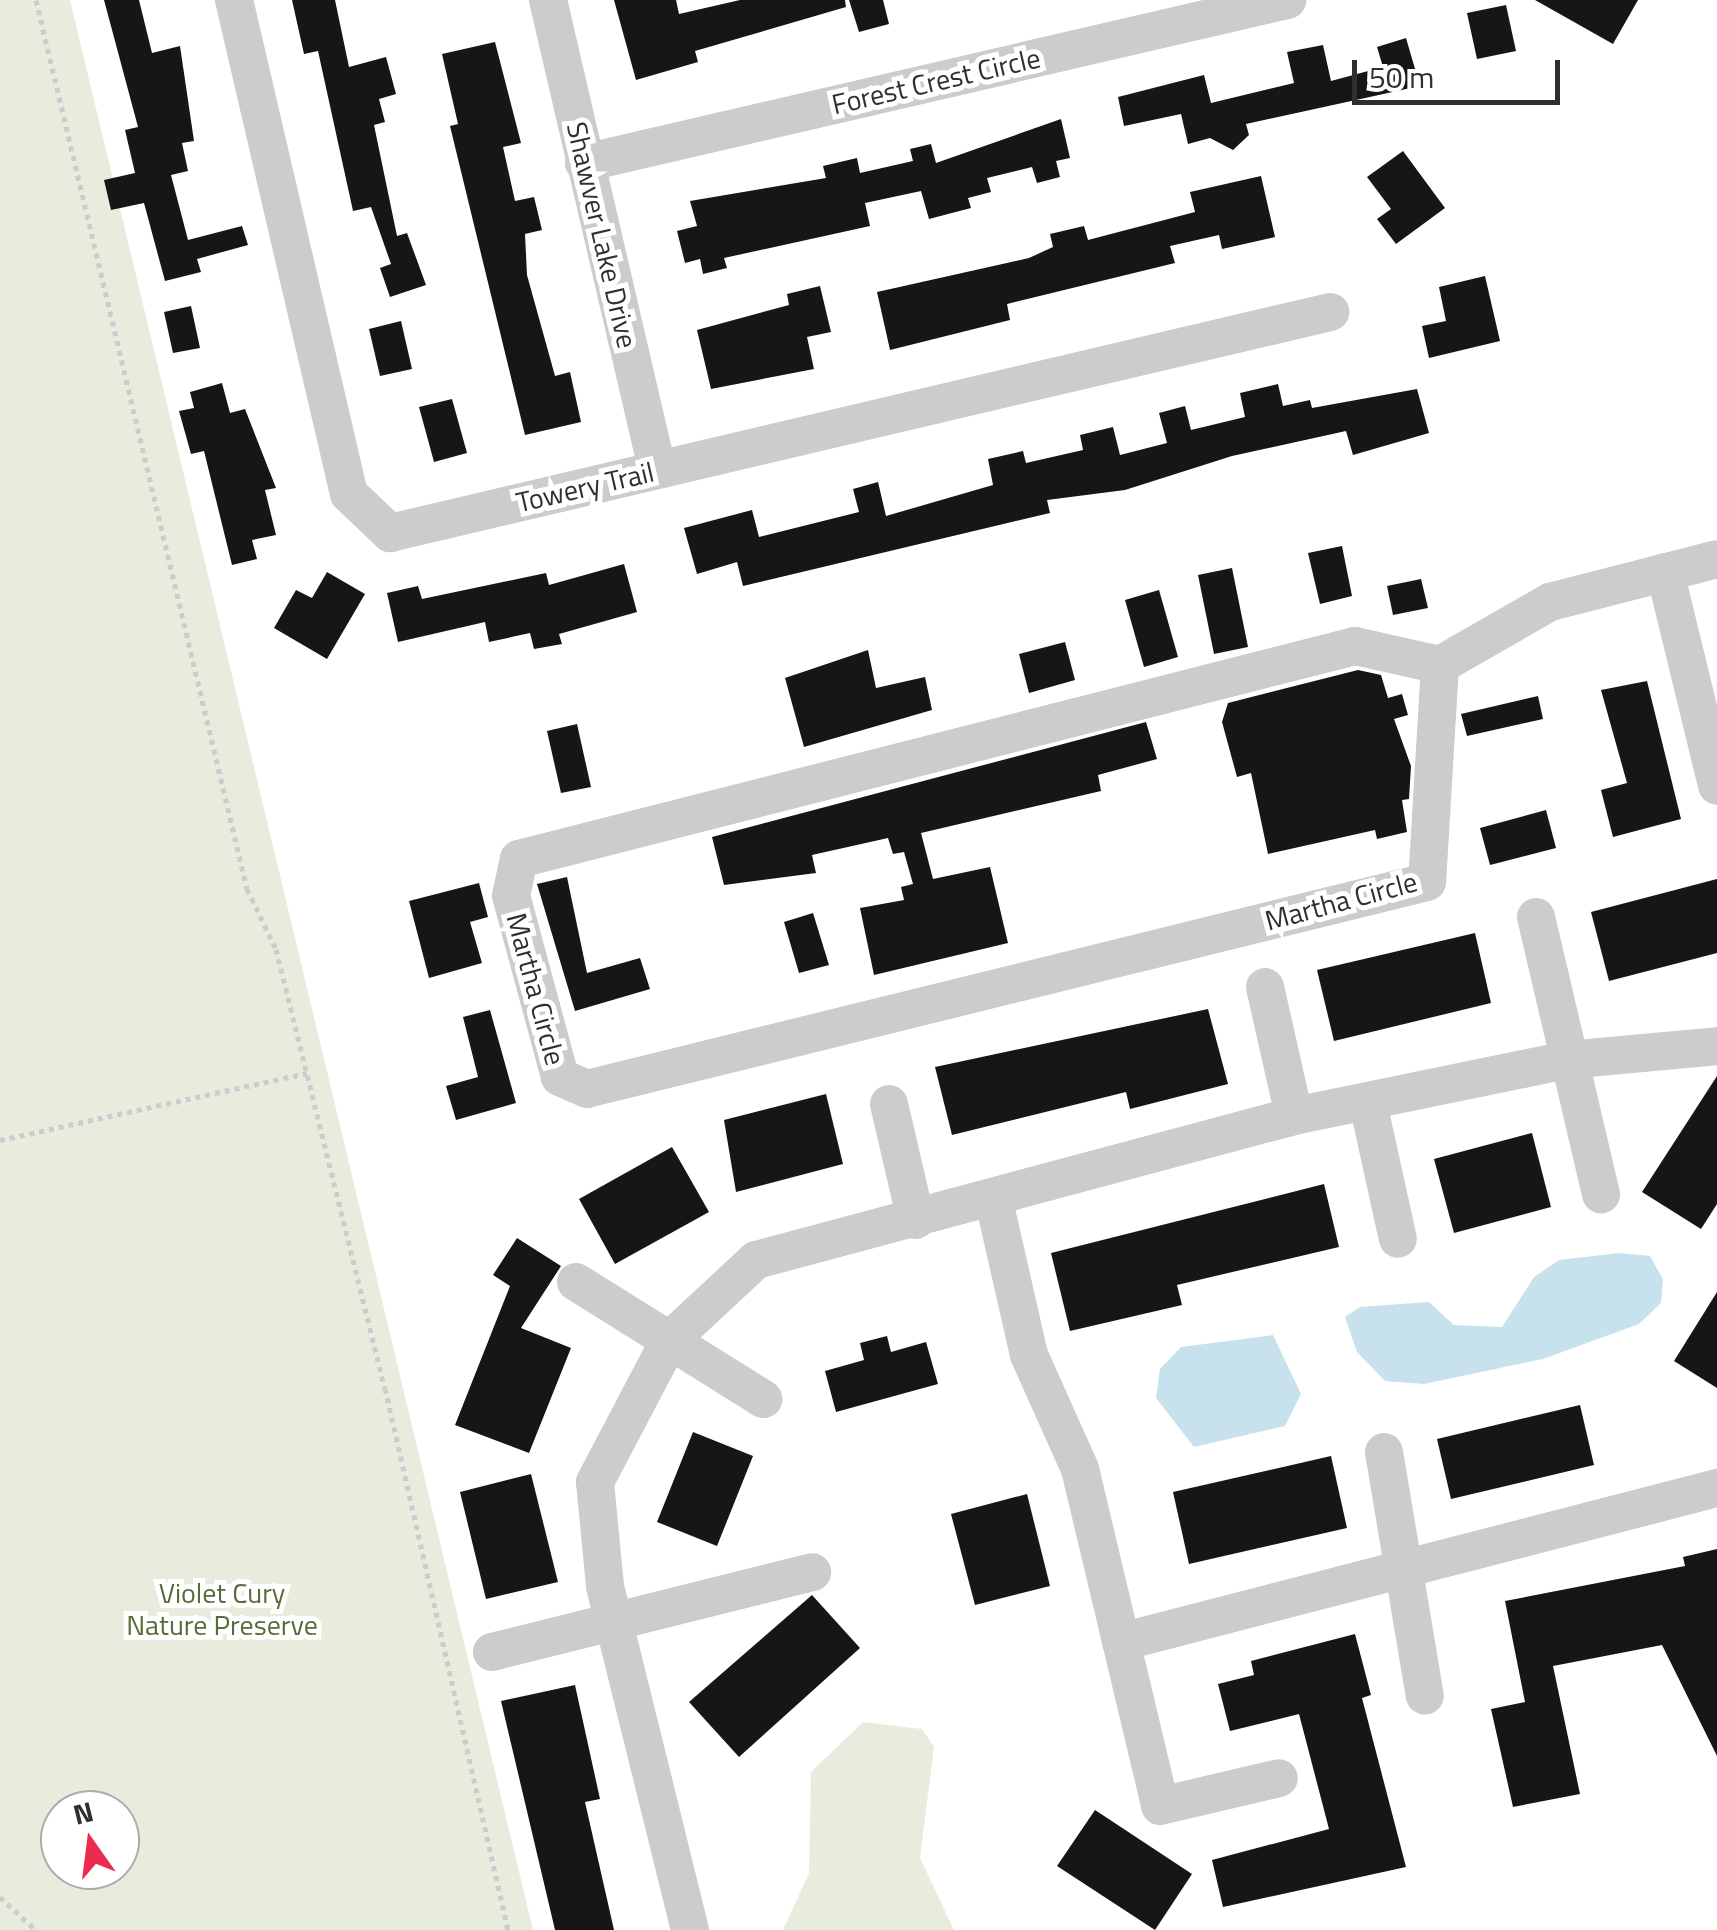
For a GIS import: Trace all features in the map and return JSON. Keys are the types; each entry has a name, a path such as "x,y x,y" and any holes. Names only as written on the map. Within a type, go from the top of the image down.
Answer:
{"street":[{"name":"Towery Trail","path":"234,0 348,494 390,534 1330,312"},
{"name":"Shawver Lake Drive","path":"548,0 656,470"},
{"name":"Forest Crest Circle","path":"584,163 1288,0"},
{"path":"1440,665 1550,602 1717,560"},
{"path":"1665,572 1717,786"},
{"name":"Martha Circle","path":"1355,646 1440,665 1427,882 587,1089 560,1078 511,896 519,858 1355,646"},
{"path":"1536,917 1601,1194"},
{"path":"1265,987 1294,1116"},
{"path":"690,1930 614,1621 595,1482 670,1340 756,1260 994,1200 1294,1116 1368,1104 1567,1060 1717,1046"},
{"path":"889,1104 916,1220"},
{"path":"1368,1104 1398,1239"},
{"path":"994,1200 1029,1355 1080,1469 1160,1806 1279,1778"},
{"path":"576,1282 763,1399"},
{"path":"1384,1452 1425,1696"},
{"path":"1121,1642 1717,1488"},
{"path":"492,1652 812,1572"}],"path":[{"path":"36,0 247,889 276,949 508,1930"},
{"path":"0,1140 306,1073"},
{"path":"0,1897 36,1930"}],"green space":[{"name":"Violet Cury Nature Preserve","path":"0,0 70,0 533,1930 0,1930"},
{"path":"863,1722 922,1729 934,1747 920,1858 954,1930 783,1930 809,1873 811,1772"}],"water":[{"path":"1619,1253 1650,1256 1663,1279 1661,1303 1639,1324 1543,1359 1424,1384 1385,1381 1357,1352 1345,1317 1360,1307 1429,1302 1454,1325 1502,1327 1534,1277 1559,1260"},
{"path":"1273,1335 1301,1394 1285,1426 1194,1447 1156,1398 1160,1369 1181,1347"}],"building":[{"path":"104,0 139,0 152,53 180,46 194,141 182,143 188,171 171,175 188,240 242,226 248,245 197,259 201,272 165,281 144,203 111,210 104,180 135,173 125,130 138,127"},
{"path":"292,0 335,0 349,67 386,57 396,94 379,99 385,122 374,125 397,236 407,233 426,285 390,297 380,268 391,264 371,207 353,211 318,51 304,54"},
{"path":"614,0 676,0 679,14 740,0 845,0 846,7 695,51 698,62 636,80"},
{"path":"849,0 883,0 889,24 859,32"},
{"path":"1535,0 1638,0 1613,44"},
{"path":"1506,5 1516,51 1477,59 1467,13"},
{"path":"1406,38 1420,86 1246,124 1249,135 1233,150 1210,138 1188,144 1181,114 1124,126 1118,97 1204,75 1211,103 1294,83 1287,52 1323,45 1331,81 1383,67 1377,47"},
{"path":"495,42 521,143 503,147 515,201 534,197 542,230 525,234 527,275 555,376 570,372 581,422 525,435 450,126 458,124 442,54"},
{"path":"1061,119 1070,158 1056,161 1060,177 1037,183 1032,167 987,178 991,192 968,198 971,208 929,219 921,191 865,203 870,226 724,258 727,268 703,274 700,259 685,263 677,231 697,226 690,201 826,178 823,166 857,158 860,173 913,161 910,149 931,144 936,163"},
{"path":"1403,151 1445,208 1396,244 1377,219 1391,209 1367,177"},
{"path":"1261,176 1275,237 1222,249 1219,235 1170,246 1175,263 1007,304 1010,320 890,350 877,292 1029,258 1053,247 1050,234 1084,226 1088,240 1195,212 1190,192"},
{"path":"1485,276 1500,341 1429,358 1422,326 1446,321 1439,287"},
{"path":"820,286 831,332 807,337 814,369 711,389 697,330 789,305 787,294"},
{"path":"191,306 200,348 173,353 164,312"},
{"path":"401,321 412,369 380,376 369,329"},
{"path":"222,383 230,413 245,409 276,488 265,490 276,535 252,540 257,559 232,565 204,451 191,454 179,411 194,408 190,392"},
{"path":"1278,384 1283,406 1310,400 1312,408 1417,389 1429,433 1353,455 1346,431 1232,456 1125,490 1047,500 1050,513 743,586 737,562 697,574 684,528 752,510 759,537 859,512 853,489 878,482 886,516 993,485 988,459 1023,451 1026,463 1083,450 1080,435 1113,427 1120,455 1167,443 1159,413 1185,406 1191,430 1245,417 1240,393"},
{"path":"452,399 467,453 434,462 419,407"},
{"path":"1342,546 1352,596 1320,604 1308,553"},
{"path":"624,564 637,612 559,634 562,644 534,649 530,633 489,642 485,622 398,642 387,593 418,586 422,599 546,573 549,585"},
{"path":"1232,568 1248,647 1214,654 1198,575"},
{"path":"327,572 365,594 327,659 274,628 296,590 312,598"},
{"path":"1421,579 1428,608 1393,615 1387,586"},
{"path":"1159,590 1178,657 1144,667 1125,600"},
{"path":"1065,642 1075,680 1029,693 1019,654"},
{"path":"868,650 876,688 925,677 932,710 804,747 785,678"},
{"path":"1358,670 1381,675 1388,698 1402,694 1408,715 1394,719 1411,766 1409,799 1402,800 1407,832 1377,839 1375,830 1268,854 1251,773 1237,777 1222,722 1228,703"},
{"path":"1647,681 1681,819 1613,837 1601,790 1627,783 1601,690"},
{"path":"1538,696 1543,719 1467,736 1461,714"},
{"path":"1146,722 1157,759 1098,775 1101,791 921,833 933,879 990,867 1008,943 874,975 860,908 904,900 901,887 913,884 904,852 893,854 888,838 812,855 816,873 724,885 712,837"},
{"path":"577,724 591,787 561,793 547,731"},
{"path":"1546,810 1556,848 1490,865 1480,828"},
{"path":"567,877 587,973 640,958 650,989 575,1011 537,884"},
{"path":"1717,879 1717,953 1609,981 1591,912"},
{"path":"479,883 488,917 470,922 482,963 429,978 409,901"},
{"path":"813,913 829,965 799,973 784,922"},
{"path":"1475,933 1491,1003 1334,1041 1317,970"},
{"path":"1208,1009 1228,1084 1130,1109 1126,1092 952,1135 935,1067"},
{"path":"490,1010 516,1103 456,1120 446,1086 478,1077 463,1017"},
{"path":"1717,1076 1717,1204 1701,1229 1642,1192"},
{"path":"826,1094 843,1164 736,1192 724,1120"},
{"path":"1532,1133 1551,1207 1454,1233 1434,1159"},
{"path":"672,1147 709,1212 615,1264 579,1199"},
{"path":"1324,1184 1339,1247 1177,1285 1182,1305 1070,1331 1051,1253"},
{"path":"517,1238 561,1266 521,1328 571,1348 529,1453 455,1425 510,1286 493,1275"},
{"path":"1717,1292 1717,1388 1674,1361"},
{"path":"887,1336 891,1352 926,1342 938,1384 836,1412 825,1371 864,1360 860,1343"},
{"path":"1580,1405 1594,1465 1451,1499 1437,1439"},
{"path":"693,1432 753,1456 717,1546 657,1522"},
{"path":"1331,1456 1347,1528 1189,1564 1173,1492"},
{"path":"531,1474 558,1582 486,1599 460,1492"},
{"path":"1027,1494 1050,1586 975,1605 951,1514"},
{"path":"1717,1549 1717,1756 1662,1645 1553,1666 1580,1794 1513,1807 1491,1709 1525,1702 1505,1601 1685,1566 1683,1557"},
{"path":"812,1595 860,1648 739,1757 689,1702"},
{"path":"1355,1634 1371,1695 1362,1698 1406,1867 1223,1907 1212,1860 1329,1829 1299,1714 1230,1731 1218,1684 1254,1675 1251,1661"},
{"path":"575,1685 600,1799 585,1802 614,1930 555,1930 501,1701"},
{"path":"1095,1810 1192,1874 1155,1930 1057,1866"}]}
